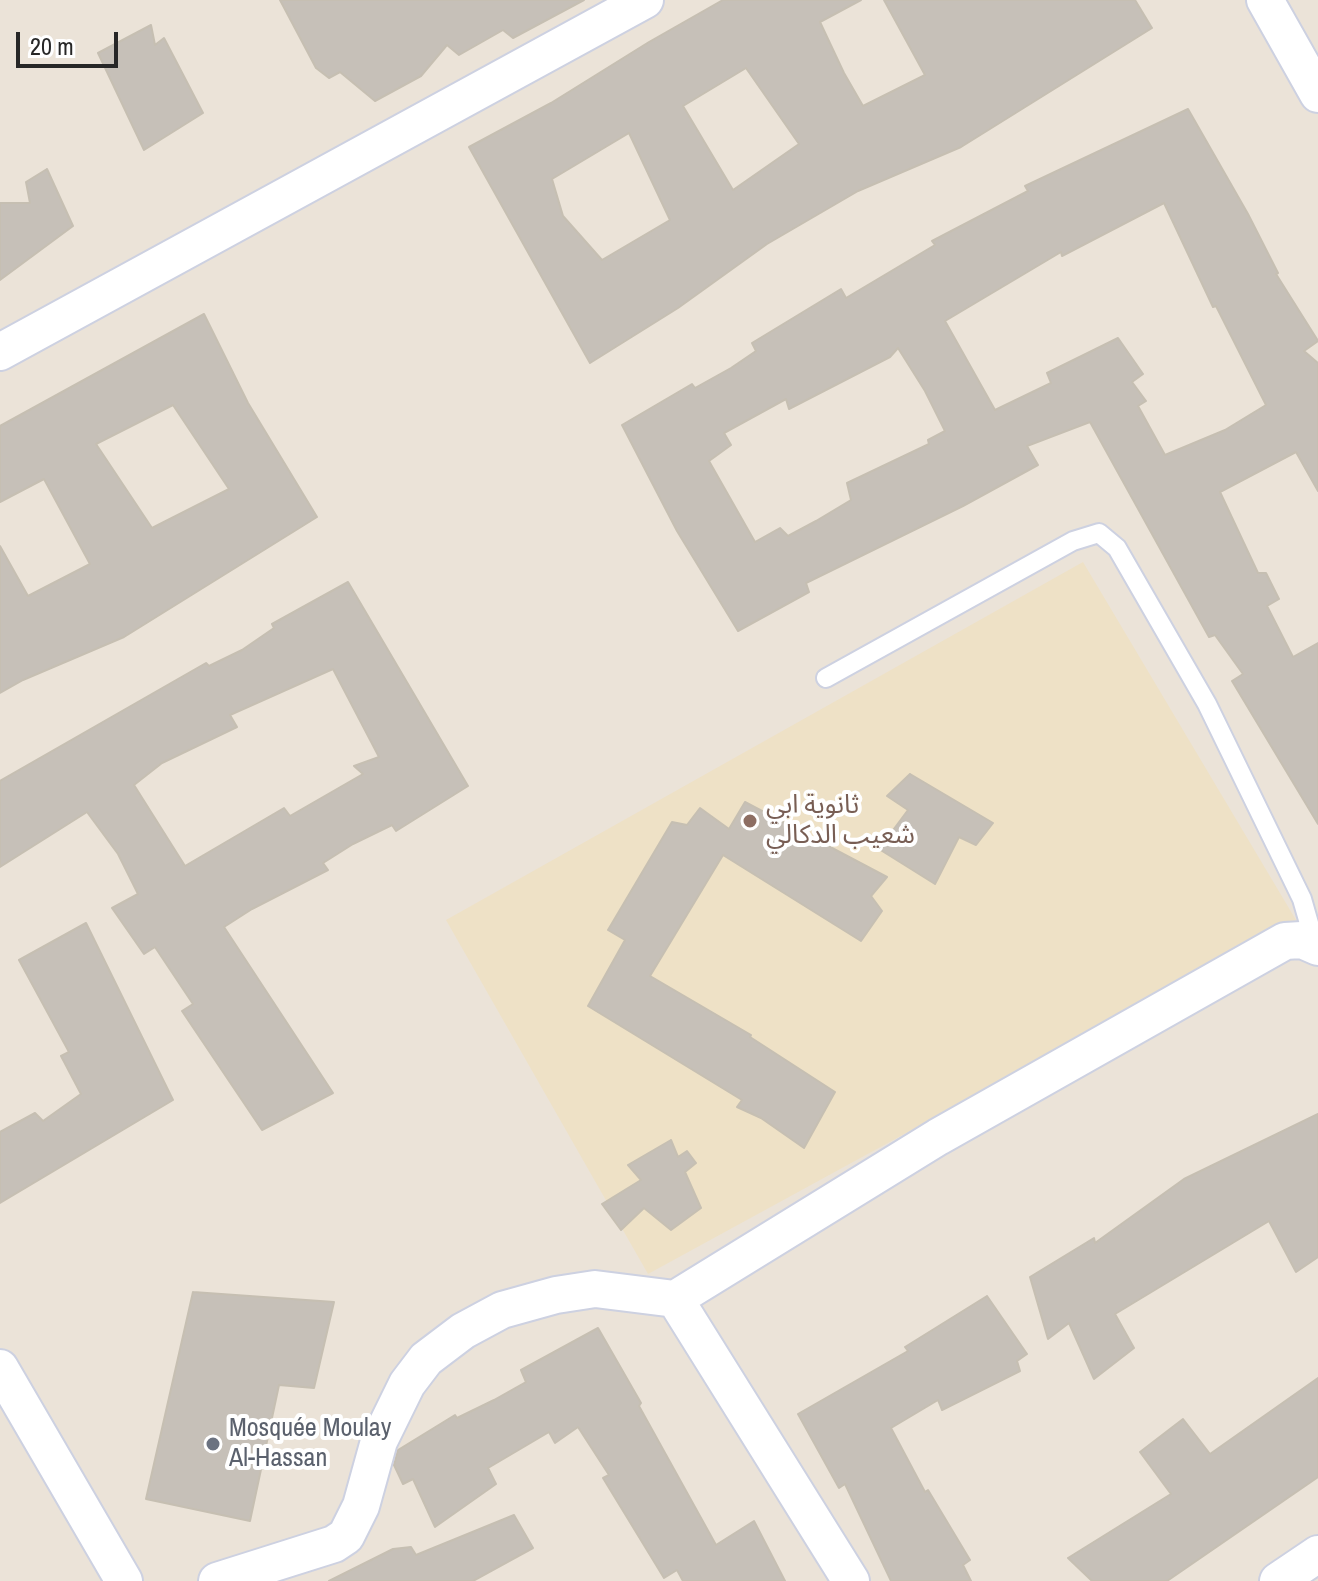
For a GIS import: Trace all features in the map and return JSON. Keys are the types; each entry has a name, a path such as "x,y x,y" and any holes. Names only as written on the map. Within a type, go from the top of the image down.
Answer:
{"street":[{"path":"0,352 645,0"},
{"path":"1265,0 1318,94"},
{"path":"217,1581 334,1544 346,1536 361,1506 379,1441 407,1384 426,1359 463,1331 502,1310 556,1295 595,1289 675,1299 938,1137 1285,941 1302,940 1316,945"},
{"path":"675,1299 851,1581"},
{"path":"0,1368 124,1581"},
{"path":"1278,1581 1318,1554"}],"lane":[{"path":"826,678 1073,541 1099,533 1117,548 1207,704 1302,899 1316,945"}],"shaded area":[{"path":"1083,562 1296,920 648,1274 446,920"}],"building":[{"path":"280,0 584,0 513,38 503,30 459,55 447,45 421,76 375,101 340,72 329,78 316,68"},
{"path":"723,0 861,0 820,22 863,106 925,75 884,0 1135,0 1152,28 961,147 858,191 767,244 678,308 590,363 469,147 551,103","holes":["746,68 799,144 733,190 683,106","629,133 670,220 602,260 563,216 552,179"]},
{"path":"151,25 155,45 164,38 203,113 144,150 98,53"},
{"path":"1188,109 1248,214 1276,274 1318,341 1304,351 1318,363 1318,491 1296,452 1220,492 1258,573 1266,573 1279,599 1267,606 1293,657 1318,643 1318,824 1232,681 1243,674 1215,635 1209,637 1090,422 1027,446 1038,465 963,506 806,583 809,592 738,631 677,531 622,425 692,384 695,388 731,368 756,351 752,343 841,289 846,298 935,245 932,241 1028,191 1025,186","holes":["1164,203 1213,307 1216,306 1266,405 1225,430 1165,455 1138,406 1146,401 1132,382 1143,374 1118,338 1047,373 1051,383 995,410 945,321 1061,252 1062,256","898,348 945,431 928,440 929,444 847,483 851,500 816,521 788,536 780,528 755,542 709,461 731,445 724,433 786,399 789,409 890,357"]},
{"path":"47,169 73,226 0,280 0,203 30,203 26,182"},
{"path":"204,314 248,403 317,517 124,637 0,693 0,546 28,596 90,564 44,479 0,502 0,426","holes":["173,405 229,489 152,528 96,444"]},
{"path":"348,582 468,786 396,831 392,825 353,844 323,863 328,870 224,927 333,1093 262,1130 182,1011 193,1004 155,947 144,954 112,908 138,894 118,854 87,812 0,867 0,781 206,663 209,666 242,650 274,628 272,624","holes":["333,669 379,757 354,766 363,774 290,816 284,808 185,866 134,785 162,763 237,727 230,715"]},
{"path":"910,774 993,823 976,845 959,837 935,884 879,849 908,810 887,796"},
{"path":"745,802 887,877 871,896 882,911 861,941 723,855 650,976 751,1035 835,1092 804,1148 761,1118 737,1107 742,1100 588,1006 625,940 608,930 672,822 687,825 700,808 729,829"},
{"path":"86,923 173,1100 0,1203 0,1132 35,1113 43,1121 81,1094 61,1056 69,1052 19,960"},
{"path":"1318,1114 1318,1257 1296,1272 1269,1221 1115,1314 1134,1348 1094,1379 1069,1323 1048,1339 1030,1277 1094,1238 1095,1243 1184,1179"},
{"path":"671,1140 678,1157 687,1151 696,1163 685,1172 701,1208 671,1230 644,1208 621,1230 602,1204 641,1180 628,1165"},
{"name":"Mosquée Moulay Al-Hassan","path":"193,1292 334,1302 314,1388 279,1385 250,1521 146,1499"},
{"path":"987,1296 1027,1354 1017,1361 1020,1371 942,1410 938,1400 891,1428 925,1492 928,1490 970,1560 963,1565 971,1581 891,1581 845,1484 839,1488 798,1414 908,1351 905,1347"},
{"path":"598,1328 716,1545 754,1521 785,1581 683,1581 677,1570 664,1578 603,1478 609,1475 578,1427 555,1443 549,1432 488,1468 496,1484 435,1527 413,1479 403,1484 394,1465 398,1450 455,1415 457,1418 526,1382 521,1370"},
{"path":"1318,1378 1318,1477 1167,1581 1092,1581 1068,1558 1171,1494 1140,1452 1183,1419 1210,1454"},
{"path":"514,1515 533,1548 473,1581 329,1581 393,1549 411,1547 416,1555"}],"place":[{"name":"ثانوية ابي شعيب الدكالي","path":"750,821"},
{"name":"Mosquée Moulay Al-Hassan","path":"213,1444"}]}
